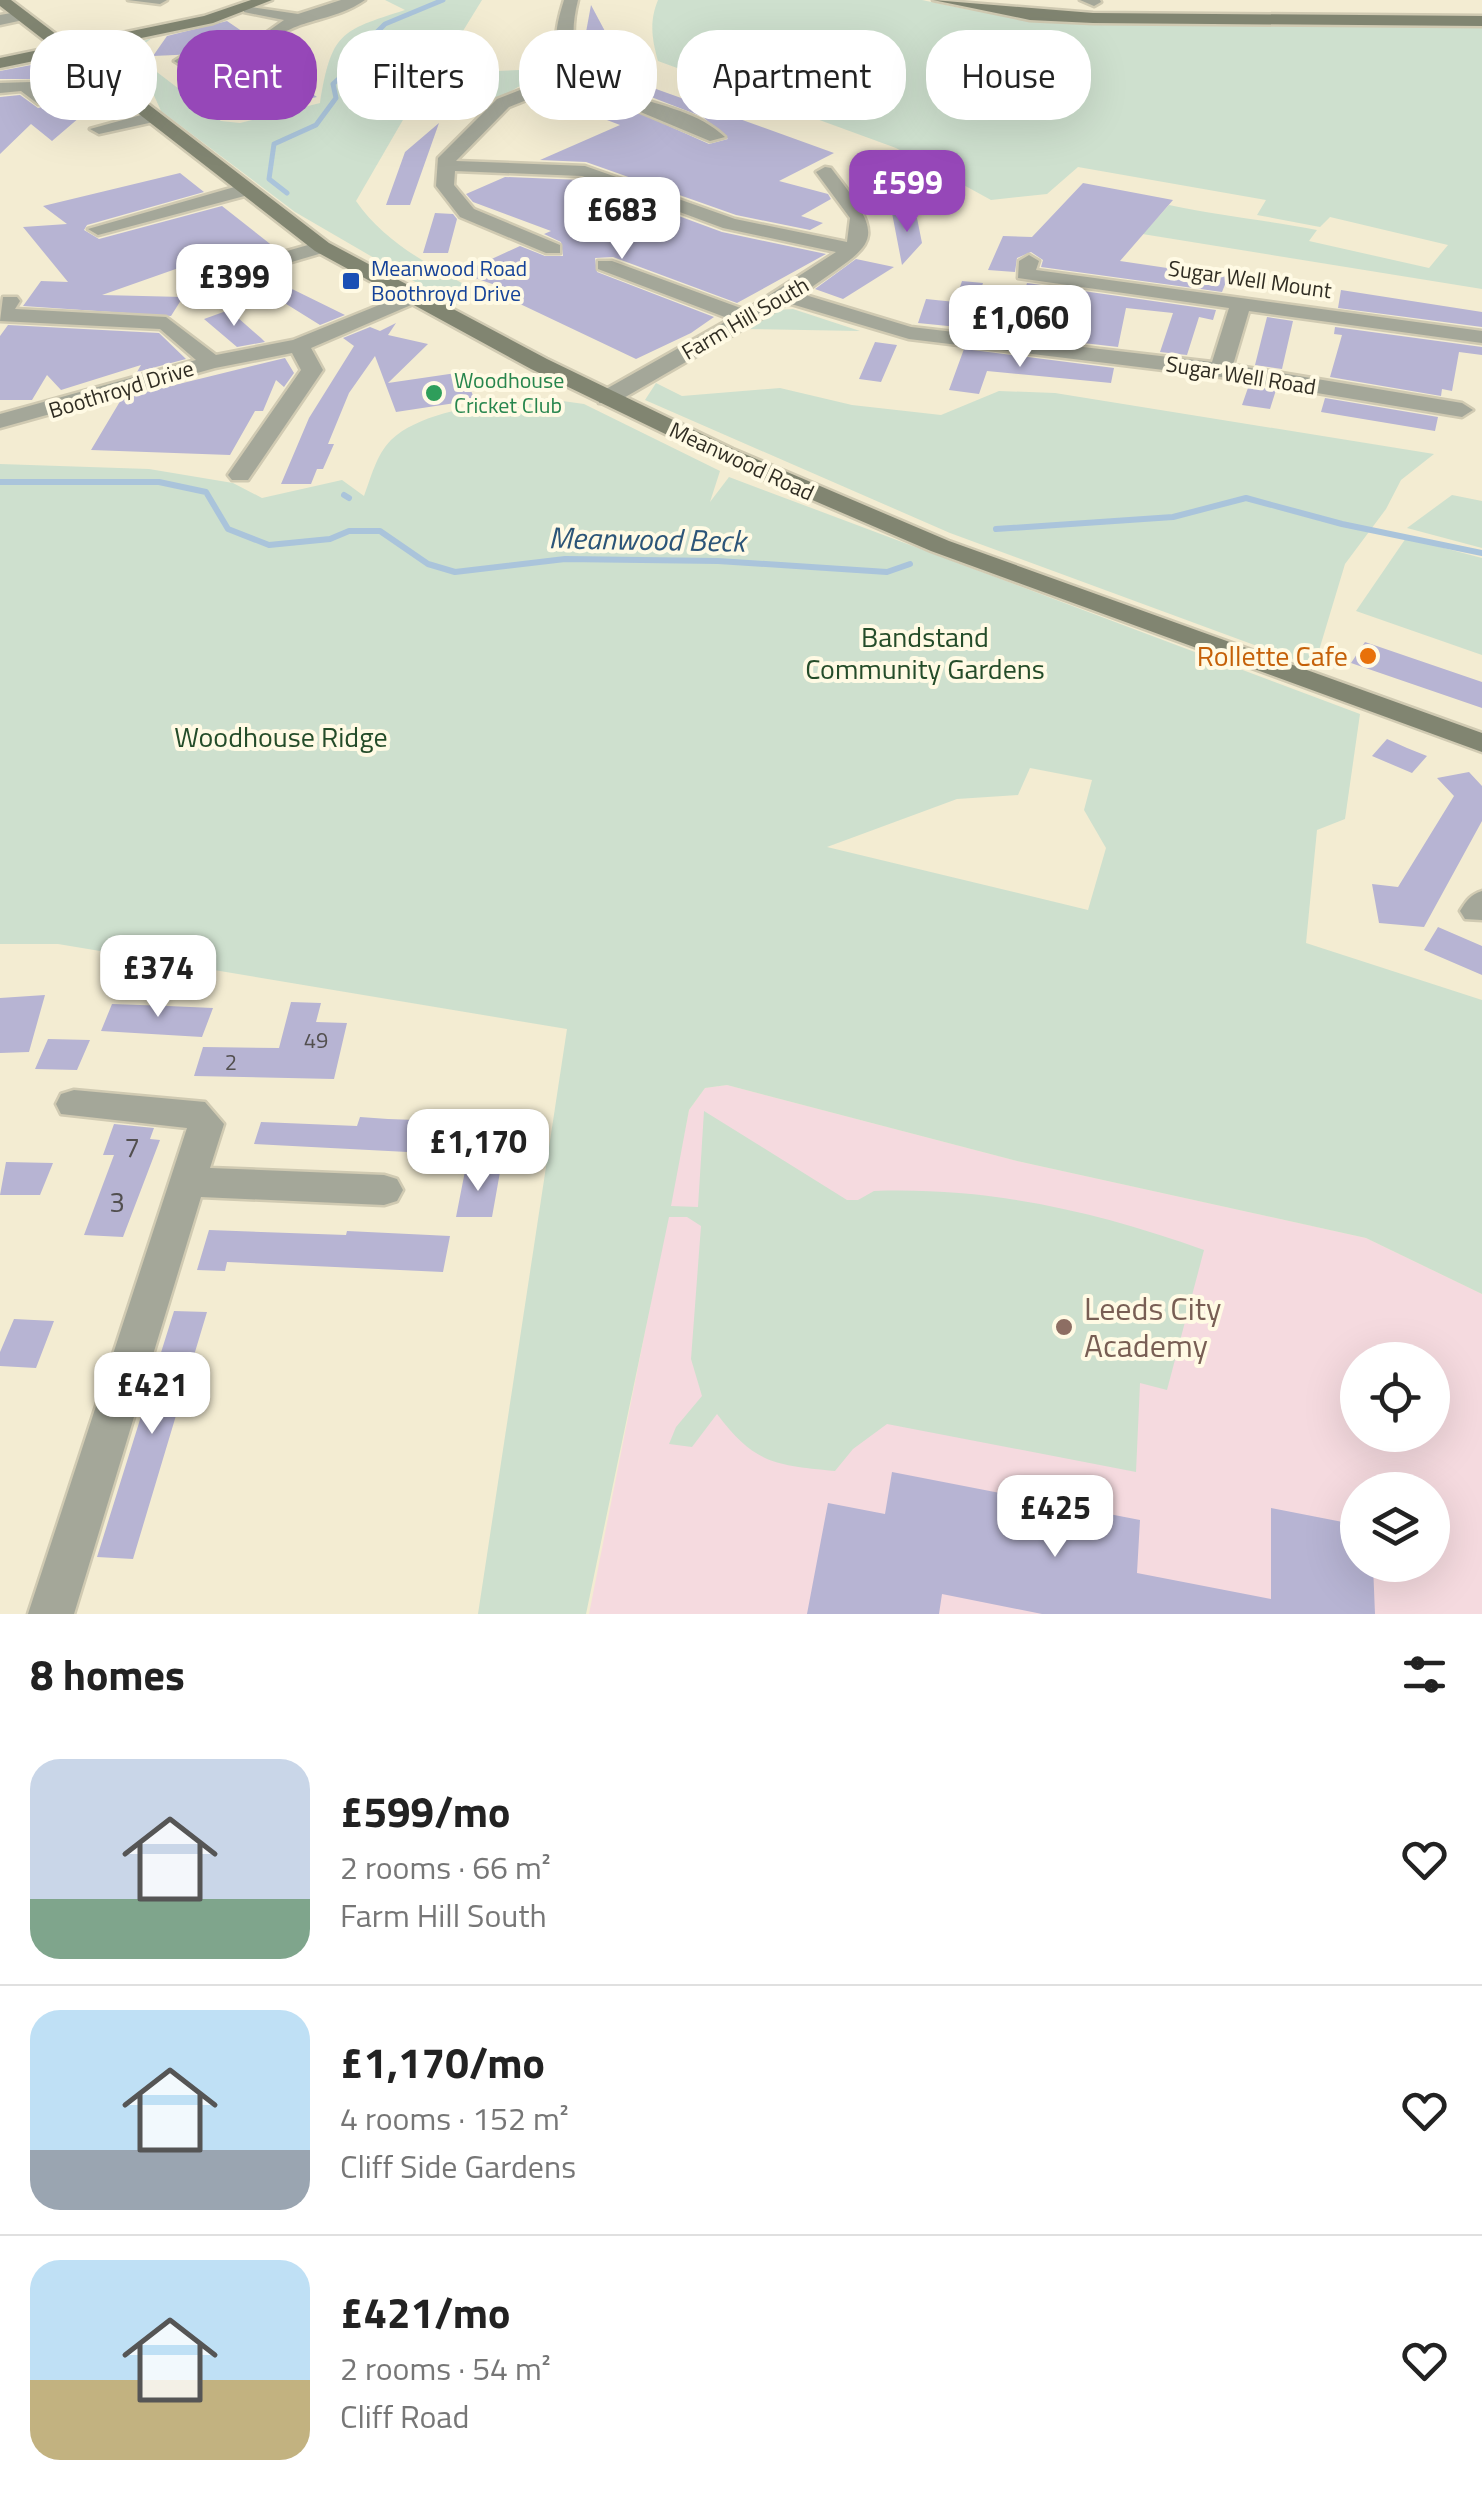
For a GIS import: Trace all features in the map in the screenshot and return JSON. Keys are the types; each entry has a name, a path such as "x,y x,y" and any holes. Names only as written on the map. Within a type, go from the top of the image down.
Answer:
{"street":[{"name":"Meanwood Road","path":"2,0 43,30"},
{"path":"134,0 160,0"},
{"path":"155,30 249,9 265,0"},
{"path":"278,30 297,18 358,0"},
{"path":"565,30 571,0"},
{"path":"940,0 1030,15 1093,18 1482,22"},
{"path":"249,9 297,18"},
{"path":"0,20 23,16"},
{"path":"0,64 30,58"},
{"path":"0,88 25,86 30,90"},
{"path":"519,97 503,103 447,158 445,186 467,212 553,249"},
{"path":"657,110 700,125 716,137"},
{"path":"99,129 139,120"},
{"name":"Meanwood Road","path":"156,120 322,247 411,298 607,398 823,498 940,546 1481,741"},
{"path":"447,166 543,166 585,171 730,224 852,249 859,238 860,218 824,172"},
{"path":"98,229 245,190"},
{"path":"484,247 512,234"},
{"path":"224,262 244,276 322,247"},
{"name":"Farm Hill South","path":"607,398 786,296 852,249"},
{"name":"Sugar Well Mount","path":"1029,260 1025,274 1482,337"},
{"path":"605,265 744,317"},
{"name":"Sugar Well Road","path":"786,296 908,332 1221,370 1462,410"},
{"name":"Boothroyd Drive","path":"0,421 212,362 299,345 411,298"},
{"path":"10,302 2,315 166,324 212,362"},
{"path":"1221,370 1241,302"},
{"path":"240,474 312,370 299,345"},
{"path":"51,1614 206,1124 202,1116 74,1104"},
{"path":"189,1182 384,1190"}],"shaded area":[{"name":"Leeds City Academy","path":"727,1085 1017,1161 1366,1238 1482,1294 1482,1614 589,1614 689,1110 705,1088"}],"green space":[{"path":"385,0 482,0 464,30 352,30 405,10"},
{"path":"658,0 922,0 970,10 1085,23 1482,26 1482,289 1093,226 1133,222 1150,226 1169,205 1317,230 1309,241 1429,268 1448,245 1330,217 1320,227 1257,215 1266,200 1078,167 1047,194 991,200 896,148 819,120 906,120 906,30 677,30 677,68 658,61 653,16"},
{"path":"337,45 337,120 403,120 356,201 397,243 481,294 455,305 295,212 161,111 157,102 157,72 177,87 177,120 317,120 317,104"},
{"path":"519,70 518,87 499,98 499,71"},
{"path":"793,309 860,331 744,329 775,310"},
{"path":"656,383 682,396 780,388 852,405 941,415 999,391 1055,393 1434,454 1401,480 1386,509 1345,564 1314,667 950,533 645,400"},
{"name":"Woodhouse Ridge","path":"541,398 584,404 720,471 710,502 729,477 1360,714 1345,819 1317,830 1306,943 1482,1000 1482,1294 1366,1238 1017,1161 727,1085 705,1088 689,1110 671,1206 698,1207 704,1111 847,1200 858,1200 874,1191 1000,1198 1082,1213 1204,1250 1167,1390 1140,1383 1136,1472 887,1424 853,1449 835,1471 767,1459 742,1443 717,1414 692,1447 669,1444 676,1427 702,1396 691,1359 701,1226 687,1217 669,1217 586,1614 478,1614 567,1029 58,944 0,944 0,464 149,469 233,483 262,498 342,480 364,496 381,453 405,429 462,409","holes":["1030,768 1092,780 1084,810 1106,848 1088,910 827,847 957,799 1018,795"]},
{"path":"1452,495 1482,501 1482,548 1407,528"},
{"path":"1406,538 1482,558 1482,655 1356,611"}],"building":[{"path":"591,5 604,30 586,30"},
{"path":"227,21 240,30 191,30"},
{"path":"177,34 177,55 157,56 157,50 167,36"},
{"path":"30,65 30,79 0,79 0,71"},
{"path":"657,89 677,97 677,107 657,99"},
{"path":"20,95 30,102 30,120 76,120 52,141 31,124 0,154 0,97"},
{"path":"607,120 655,120 709,144 728,139 706,120 742,120 834,153 779,181 828,194 831,199 801,216 823,223 810,230 736,215 586,162 540,160 620,125"},
{"path":"439,123 410,205 386,205 405,152"},
{"path":"180,173 204,192 87,225 84,230 99,239 222,206 274,247 238,257 224,252 102,295 183,297 171,316 23,306 41,281 68,282 23,227 67,224 43,206"},
{"path":"505,177 581,180 722,232 826,254 737,303 613,257 595,258 597,272 714,317 691,333 636,359 518,303 522,302 511,296 518,293 461,273 520,246 545,256 563,256 561,242 544,234 551,231 473,202 466,194"},
{"path":"1083,183 1173,200 1120,261 1228,277 1222,292 1041,267 1043,260 1031,252 1017,258 1015,272 988,270 1003,236 1032,237"},
{"path":"435,213 453,214 457,219 448,253 423,253"},
{"path":"892,213 917,218 922,243 902,265"},
{"path":"856,259 894,267 843,299 815,289"},
{"path":"962,281 983,283 968,328 918,323 926,299 955,302"},
{"path":"1027,283 1216,310 1213,320 1199,317 1187,355 1160,352 1173,313 1126,308 1118,347 971,330 975,318 1015,323"},
{"path":"290,288 345,315 320,325 283,302"},
{"path":"1341,290 1482,312 1482,327 1338,308"},
{"path":"229,310 265,342 237,347 204,319"},
{"path":"1267,317 1293,321 1282,369 1255,365"},
{"path":"396,323 388,335 428,344 388,383 463,372 475,400 396,412 375,356 349,393 328,444 334,444 323,469 317,469 311,484 281,484 309,418 354,346 343,338 370,327 380,331"},
{"path":"8,325 159,333 186,359 137,372 141,365 61,390 47,375 32,400 0,400 0,336"},
{"path":"1335,327 1482,347 1482,355 1459,352 1452,391 1442,389 1441,396 1330,377 1342,335 1334,334"},
{"path":"875,342 897,345 881,382 859,379"},
{"path":"964,349 1114,368 1111,383 987,371 979,394 949,390"},
{"path":"285,358 294,373 284,387 276,380 263,411 255,411 230,455 91,450 122,398"},
{"path":"1249,385 1276,390 1270,409 1242,405"},
{"path":"1325,398 1438,417 1435,431 1321,412"},
{"path":"1365,642 1482,682 1482,708 1351,663"},
{"path":"1387,739 1427,756 1412,773 1372,756"},
{"path":"1469,772 1482,786 1482,821 1424,927 1379,923 1372,884 1398,887 1454,796 1437,778"},
{"path":"1438,927 1482,946 1482,975 1424,950"},
{"path":"45,995 29,1052 0,1053 0,998"},
{"path":"291,1002 321,1003 316,1022 347,1023 334,1079 194,1076 203,1047 279,1048"},
{"path":"112,1004 213,1008 202,1037 101,1031"},
{"path":"48,1039 90,1040 77,1070 35,1069"},
{"path":"360,1117 472,1122 465,1155 254,1144 261,1122 357,1126"},
{"path":"114,1124 154,1128 150,1139 160,1140 123,1237 84,1235 114,1155 103,1155"},
{"path":"6,1162 53,1163 40,1195 0,1195"},
{"path":"465,1171 500,1172 492,1217 456,1217"},
{"path":"209,1230 450,1236 443,1272 227,1262 225,1271 197,1270"},
{"path":"174,1311 207,1312 133,1559 97,1557"},
{"path":"14,1319 54,1321 36,1368 0,1366 0,1352"},
{"path":"892,1472 1140,1520 1137,1573 1271,1599 1271,1508 1340,1521 1340,1582 1374,1582 1375,1614 1042,1614 942,1594 939,1614 807,1614 828,1503 885,1514"}],"waterway":[{"path":"287,193 269,179 274,144 316,125 336,98 333,84 367,53 371,38 385,24 443,0"},
{"name":"Meanwood Beck","path":"0,482 159,482 206,492 228,529 269,545 330,539 349,531 380,531 428,564 455,572 565,559 718,561 887,572 910,564"},
{"path":"344,495 349,498"},
{"name":"Meanwood Beck","path":"996,529 1173,517 1246,498 1342,524 1482,553"}],"place":[{"name":"Meanwood Road Boothroyd Drive","path":"351,281"},
{"name":"Woodhouse Cricket Club","path":"434,393"},
{"name":"Rollette Cafe","path":"1368,656"},
{"name":"Leeds City Academy","path":"1064,1327"}],"park label":[{"name":"Bandstand Community Gardens","path":"925,653"}]}
